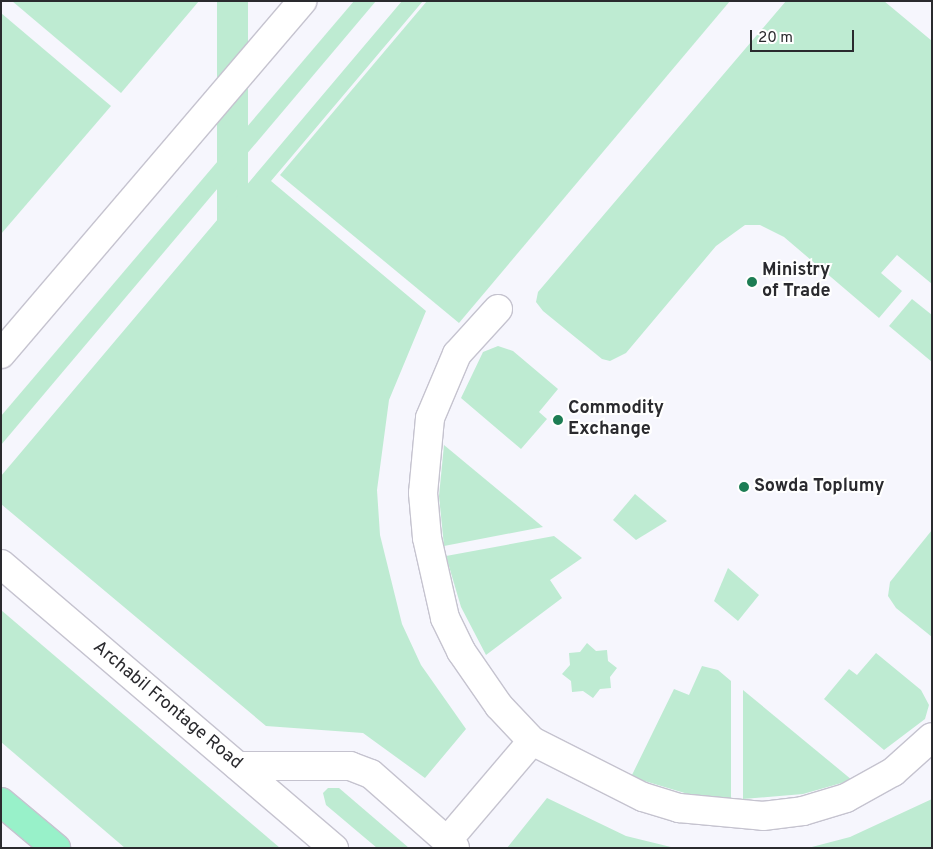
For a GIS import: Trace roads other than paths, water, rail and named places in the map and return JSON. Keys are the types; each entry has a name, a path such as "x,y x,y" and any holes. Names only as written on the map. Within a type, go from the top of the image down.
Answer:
{"main road":[{"path":"1,802 56,848"}],"street":[{"path":"1,354 302,1"},
{"path":"498,309 457,354 430,418 423,494 426,529 445,618 461,651 499,706 532,741 642,797 688,809 763,816 803,811 846,798 893,772 932,737"},
{"name":"Archabil Frontage Road","path":"1,564 334,848"},
{"path":"238,766 350,766 371,774 451,844 532,741"}],"place":[{"name":"Ministry of Trade","path":"752,282"},
{"name":"Commodity Exchange","path":"558,420"},
{"name":"Sowda Toplumy","path":"744,487"}]}
